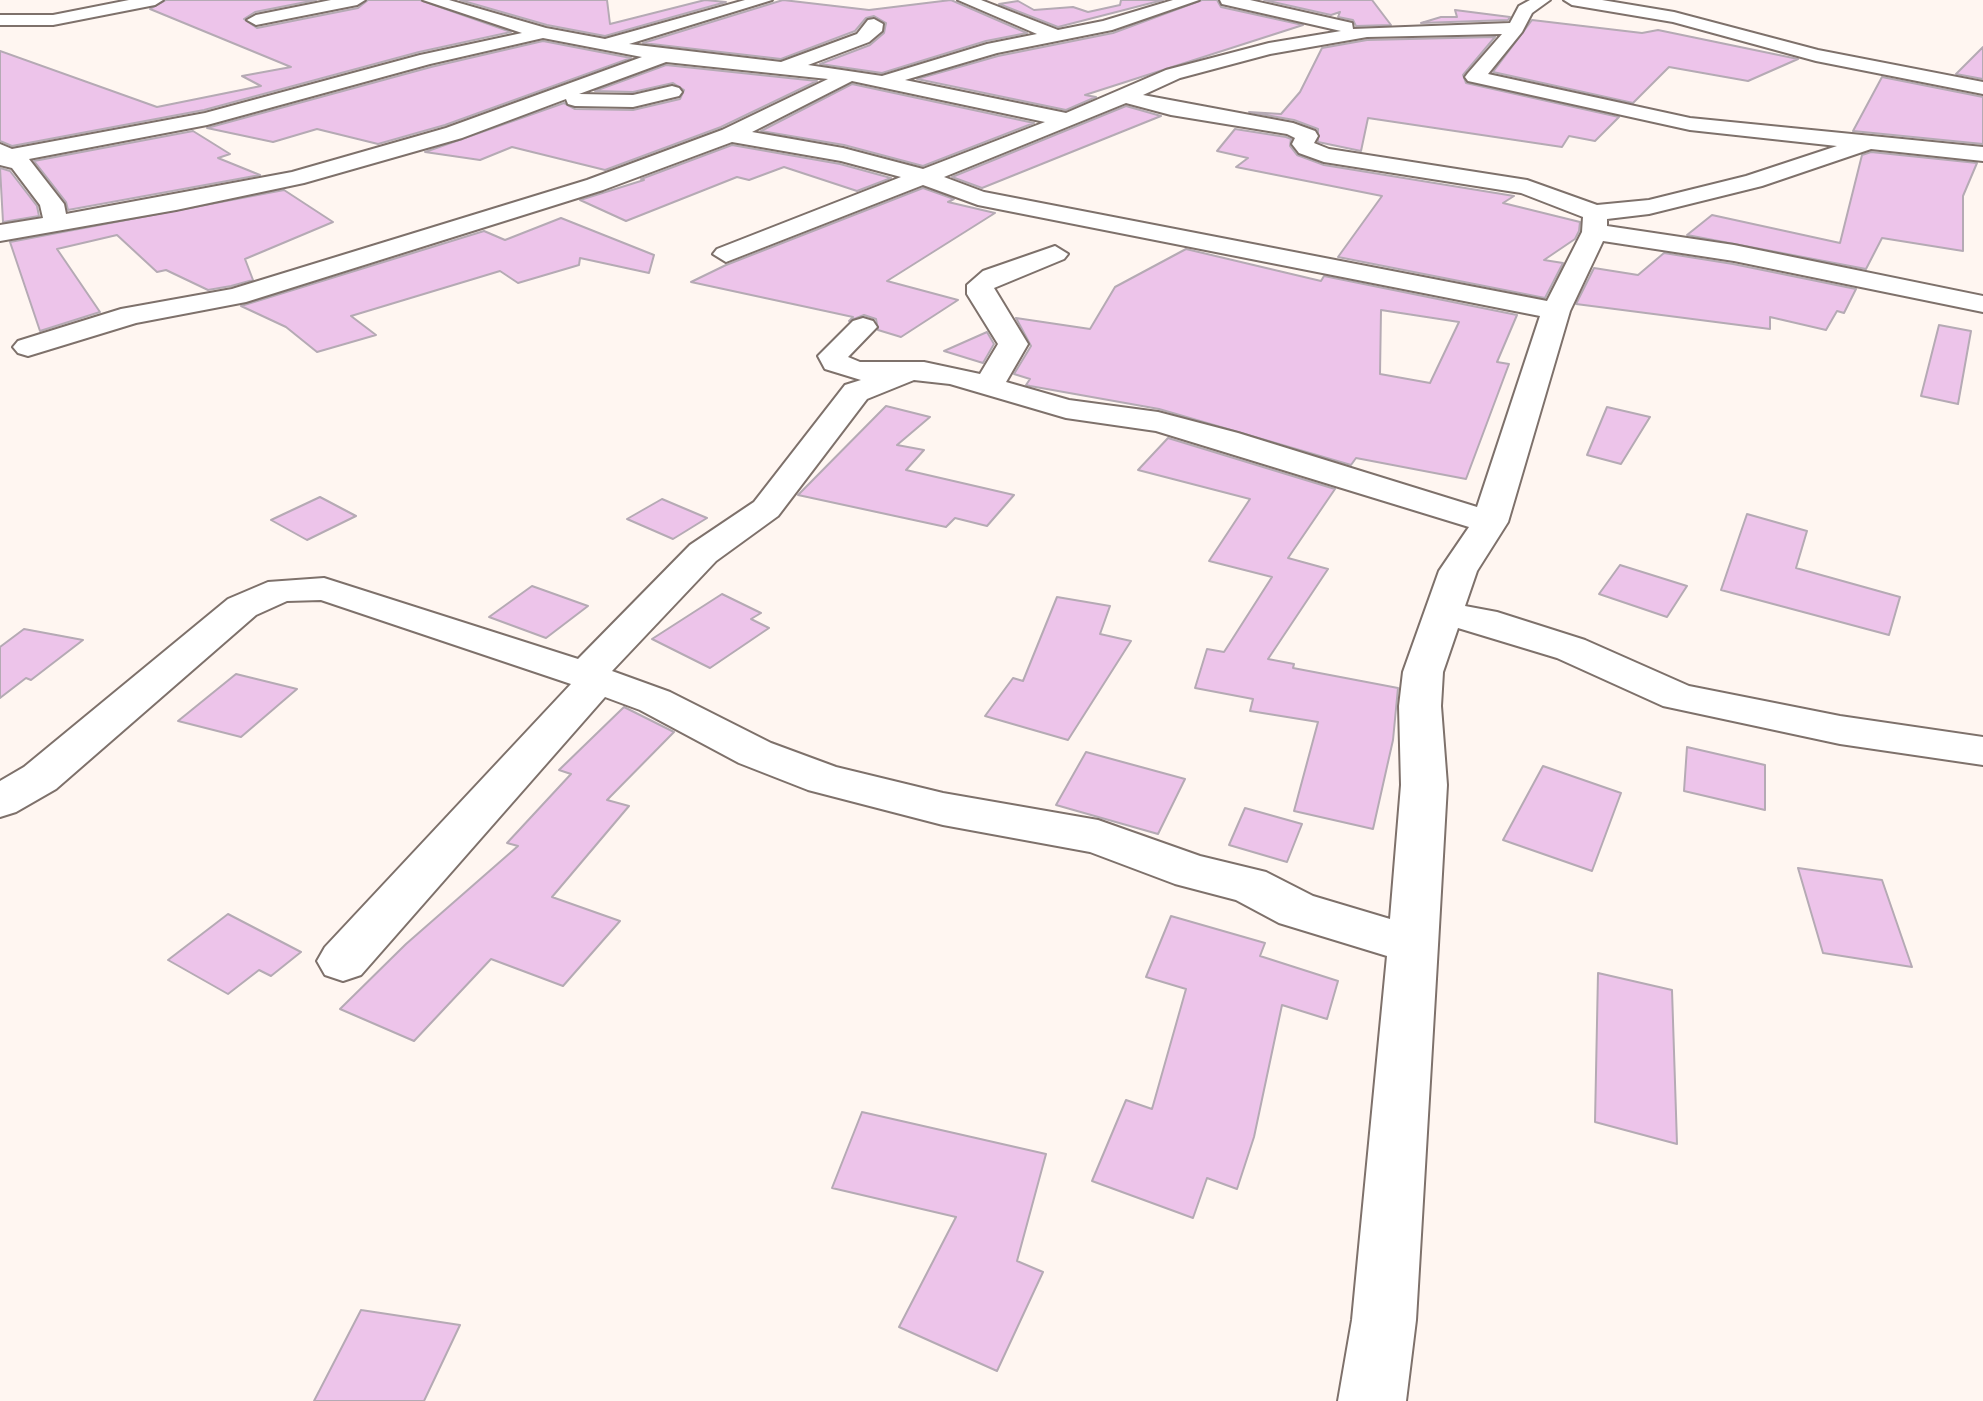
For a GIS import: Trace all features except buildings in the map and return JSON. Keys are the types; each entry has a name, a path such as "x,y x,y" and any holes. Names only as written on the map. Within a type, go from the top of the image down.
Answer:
{"street":[{"path":"0,20 38,22 155,0"},
{"path":"256,20 357,0"},
{"path":"431,0 509,26 664,56 850,75 1067,120"},
{"path":"607,45 764,0"},
{"path":"966,0 1052,34"},
{"path":"884,81 1052,34 1106,26 1191,0"},
{"path":"1228,0 1367,32"},
{"path":"1542,0 1525,10 1516,28 1475,77 1680,122 1983,154"},
{"path":"1572,0 1674,17 1816,55 1983,88"},
{"path":"470,11 504,2"},
{"path":"1436,11 1459,27"},
{"path":"38,22 56,39"},
{"path":"783,69 806,56 863,38 873,31 874,24"},
{"path":"726,254 919,175 1067,120 1173,74 1231,58 1367,32 1459,27 1516,28"},
{"path":"4,155 207,119 427,59 543,33"},
{"path":"0,233 296,178 417,145 664,56"},
{"path":"28,347 131,315 236,296 595,185 730,135 850,75"},
{"path":"558,96 603,103 672,92"},
{"path":"1123,96 1171,109 1293,129 1307,136 1303,144 1307,148 1324,155 1443,171 1527,187 1595,222 1983,304"},
{"path":"730,135 801,145 919,175 978,198 1556,311"},
{"path":"1595,222 1754,181 1870,142"},
{"path":"4,155 52,204 56,224"},
{"path":"1372,1401 1384,1320 1413,945 1424,785 1420,706 1423,672 1458,571 1490,522 1556,311 1595,222"},
{"path":"988,386 1013,344 981,294 980,285 992,277 1042,262 1055,254"},
{"path":"863,327 833,356 836,363 856,371 924,371 1066,409 1158,422 1490,522"},
{"path":"343,961 703,553 766,509 856,392 878,382 924,371"},
{"path":"0,801 40,778 242,607 281,590 324,589 592,677 655,701 755,753 824,779 943,809 1098,837 1192,872 1249,885 1297,910 1413,945"},
{"path":"1441,614 1483,620 1571,649 1678,697 1840,730 1983,751"}]}
